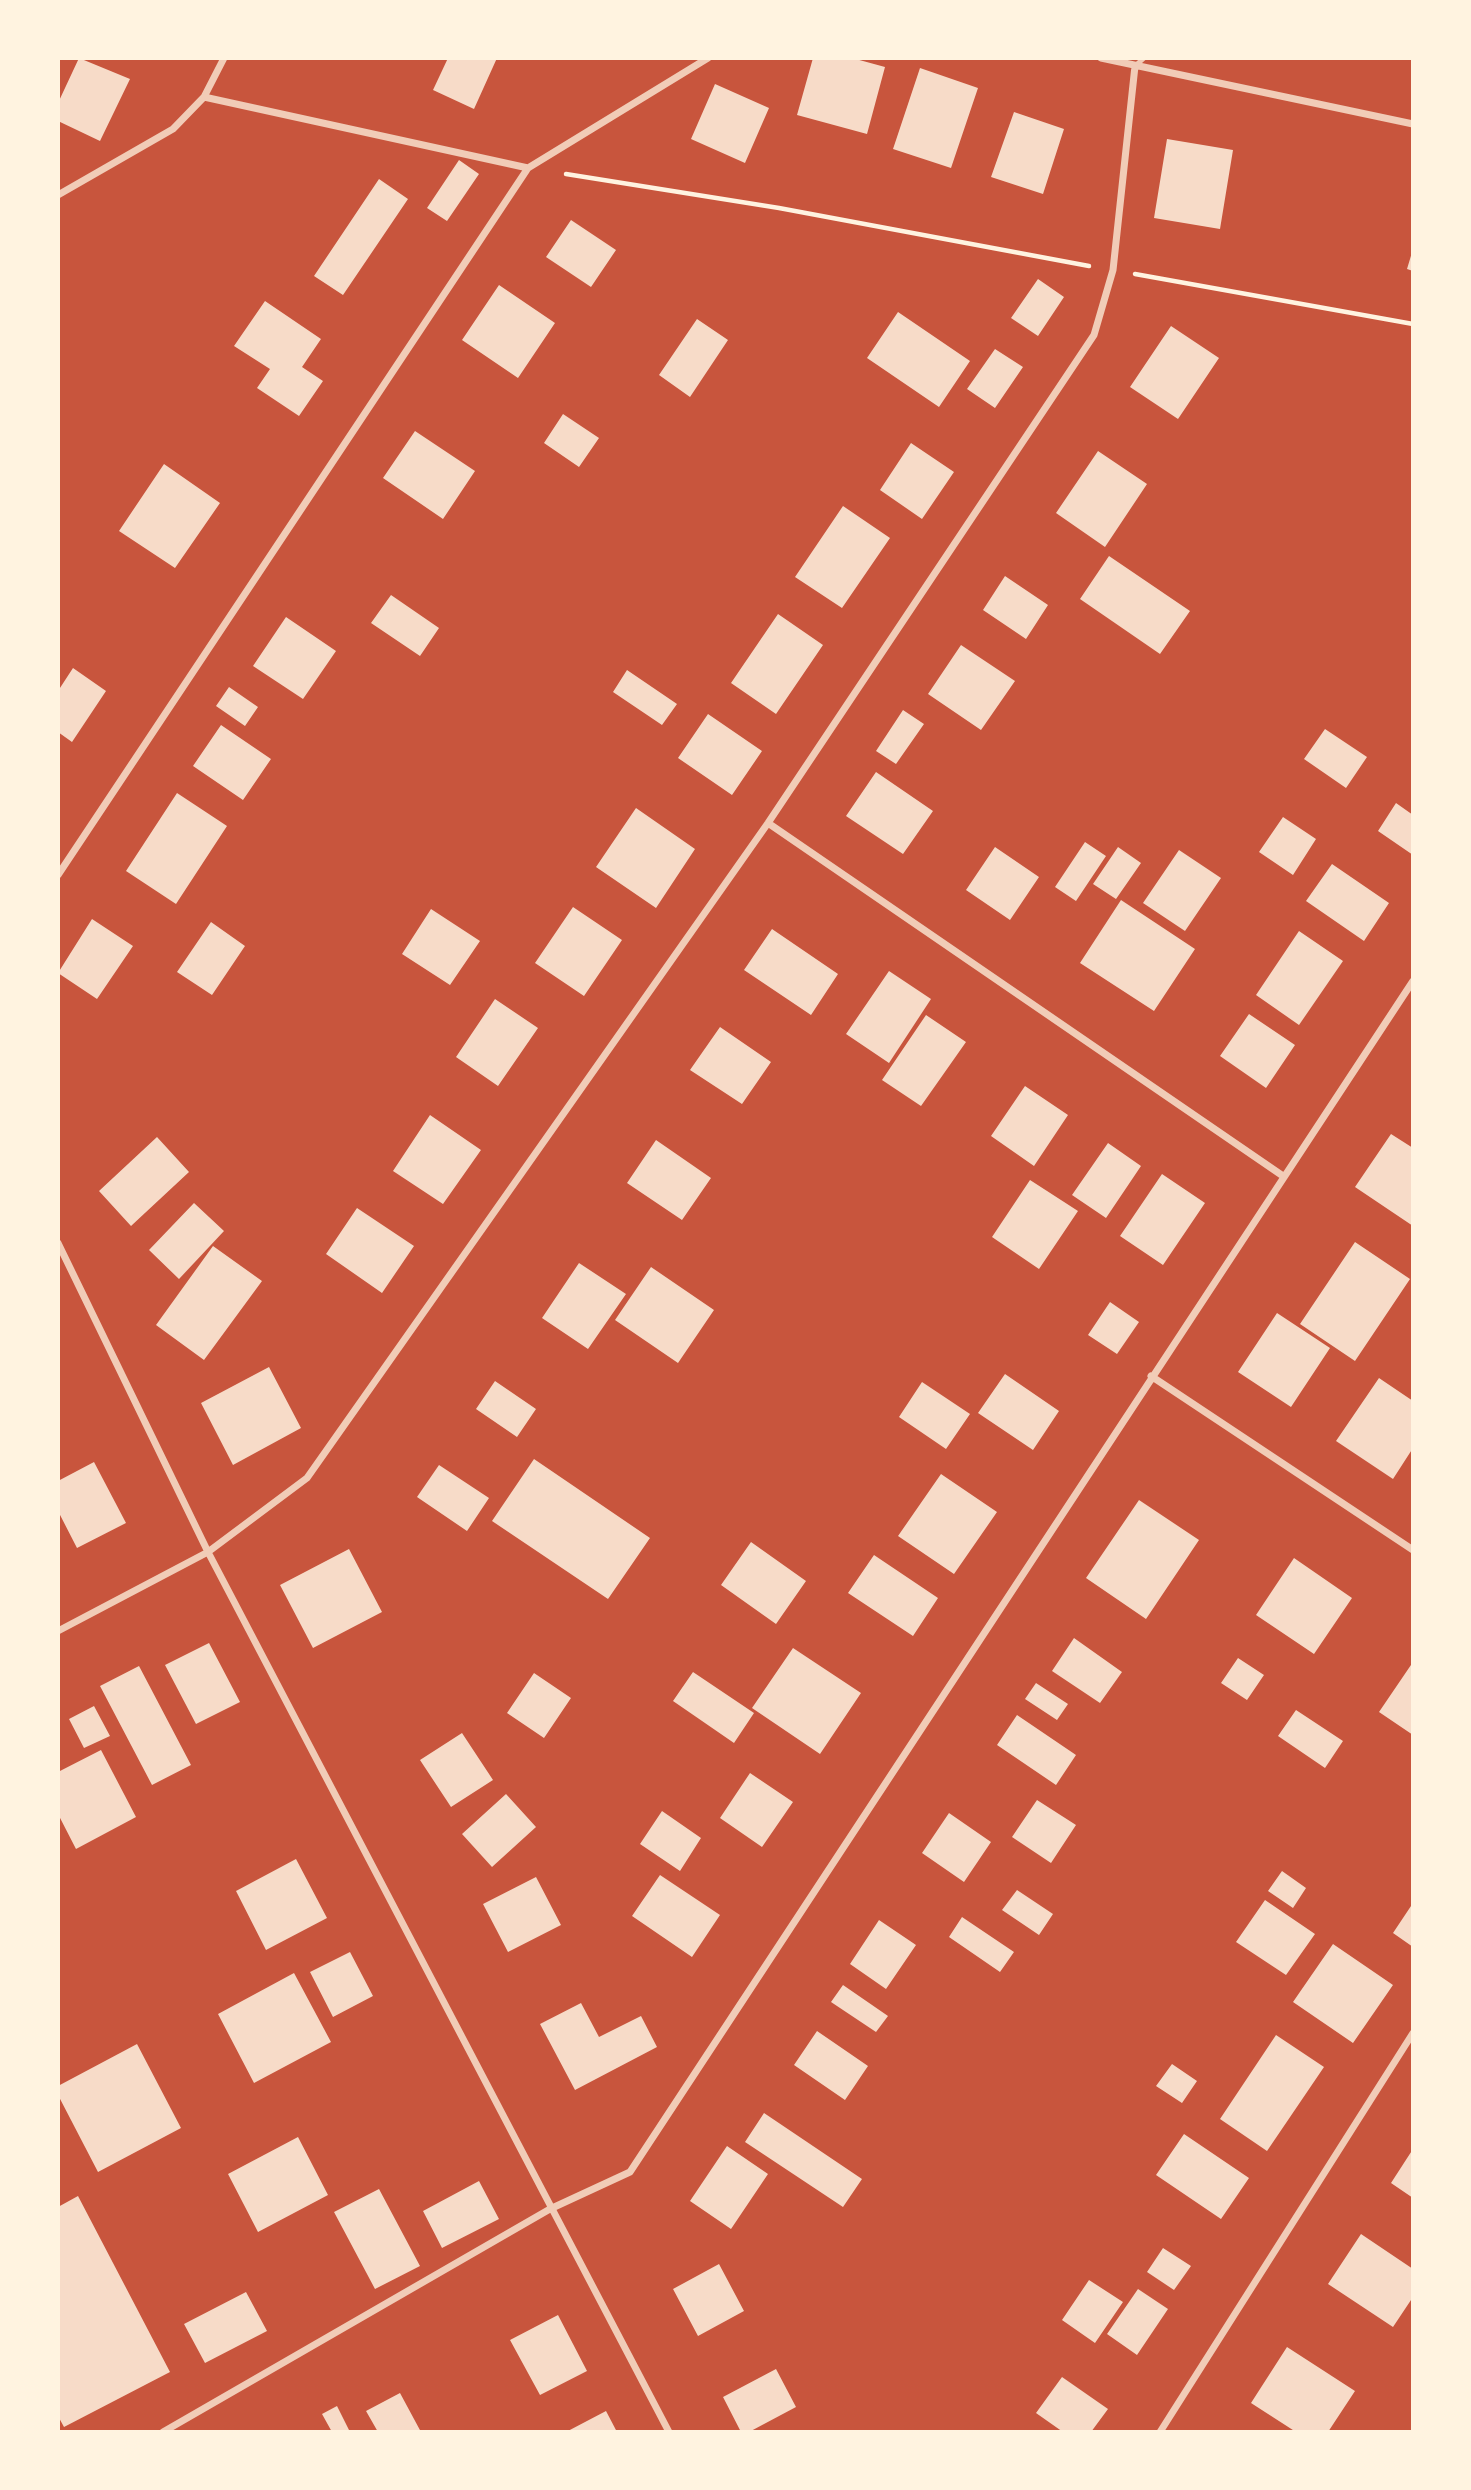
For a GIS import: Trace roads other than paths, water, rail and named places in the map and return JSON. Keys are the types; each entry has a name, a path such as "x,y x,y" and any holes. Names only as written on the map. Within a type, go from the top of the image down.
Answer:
{"street":[{"path":"58,195 173,129 204,97 224,58"},
{"path":"58,875 528,168 708,58"},
{"path":"1101,58 1413,124"},
{"path":"58,1631 208,1552 307,1478 768,823 1094,335 1113,270 1135,66"},
{"path":"204,97 528,168"},
{"path":"768,823 1283,1176"},
{"path":"163,2432 550,2209 630,2172 1413,981"},
{"path":"58,1243 208,1552 669,2432"},
{"path":"1151,1376 1413,1550"},
{"path":"1160,2432 1413,2033"}],"lane":[{"path":"1135,66 1144,58"}]}
